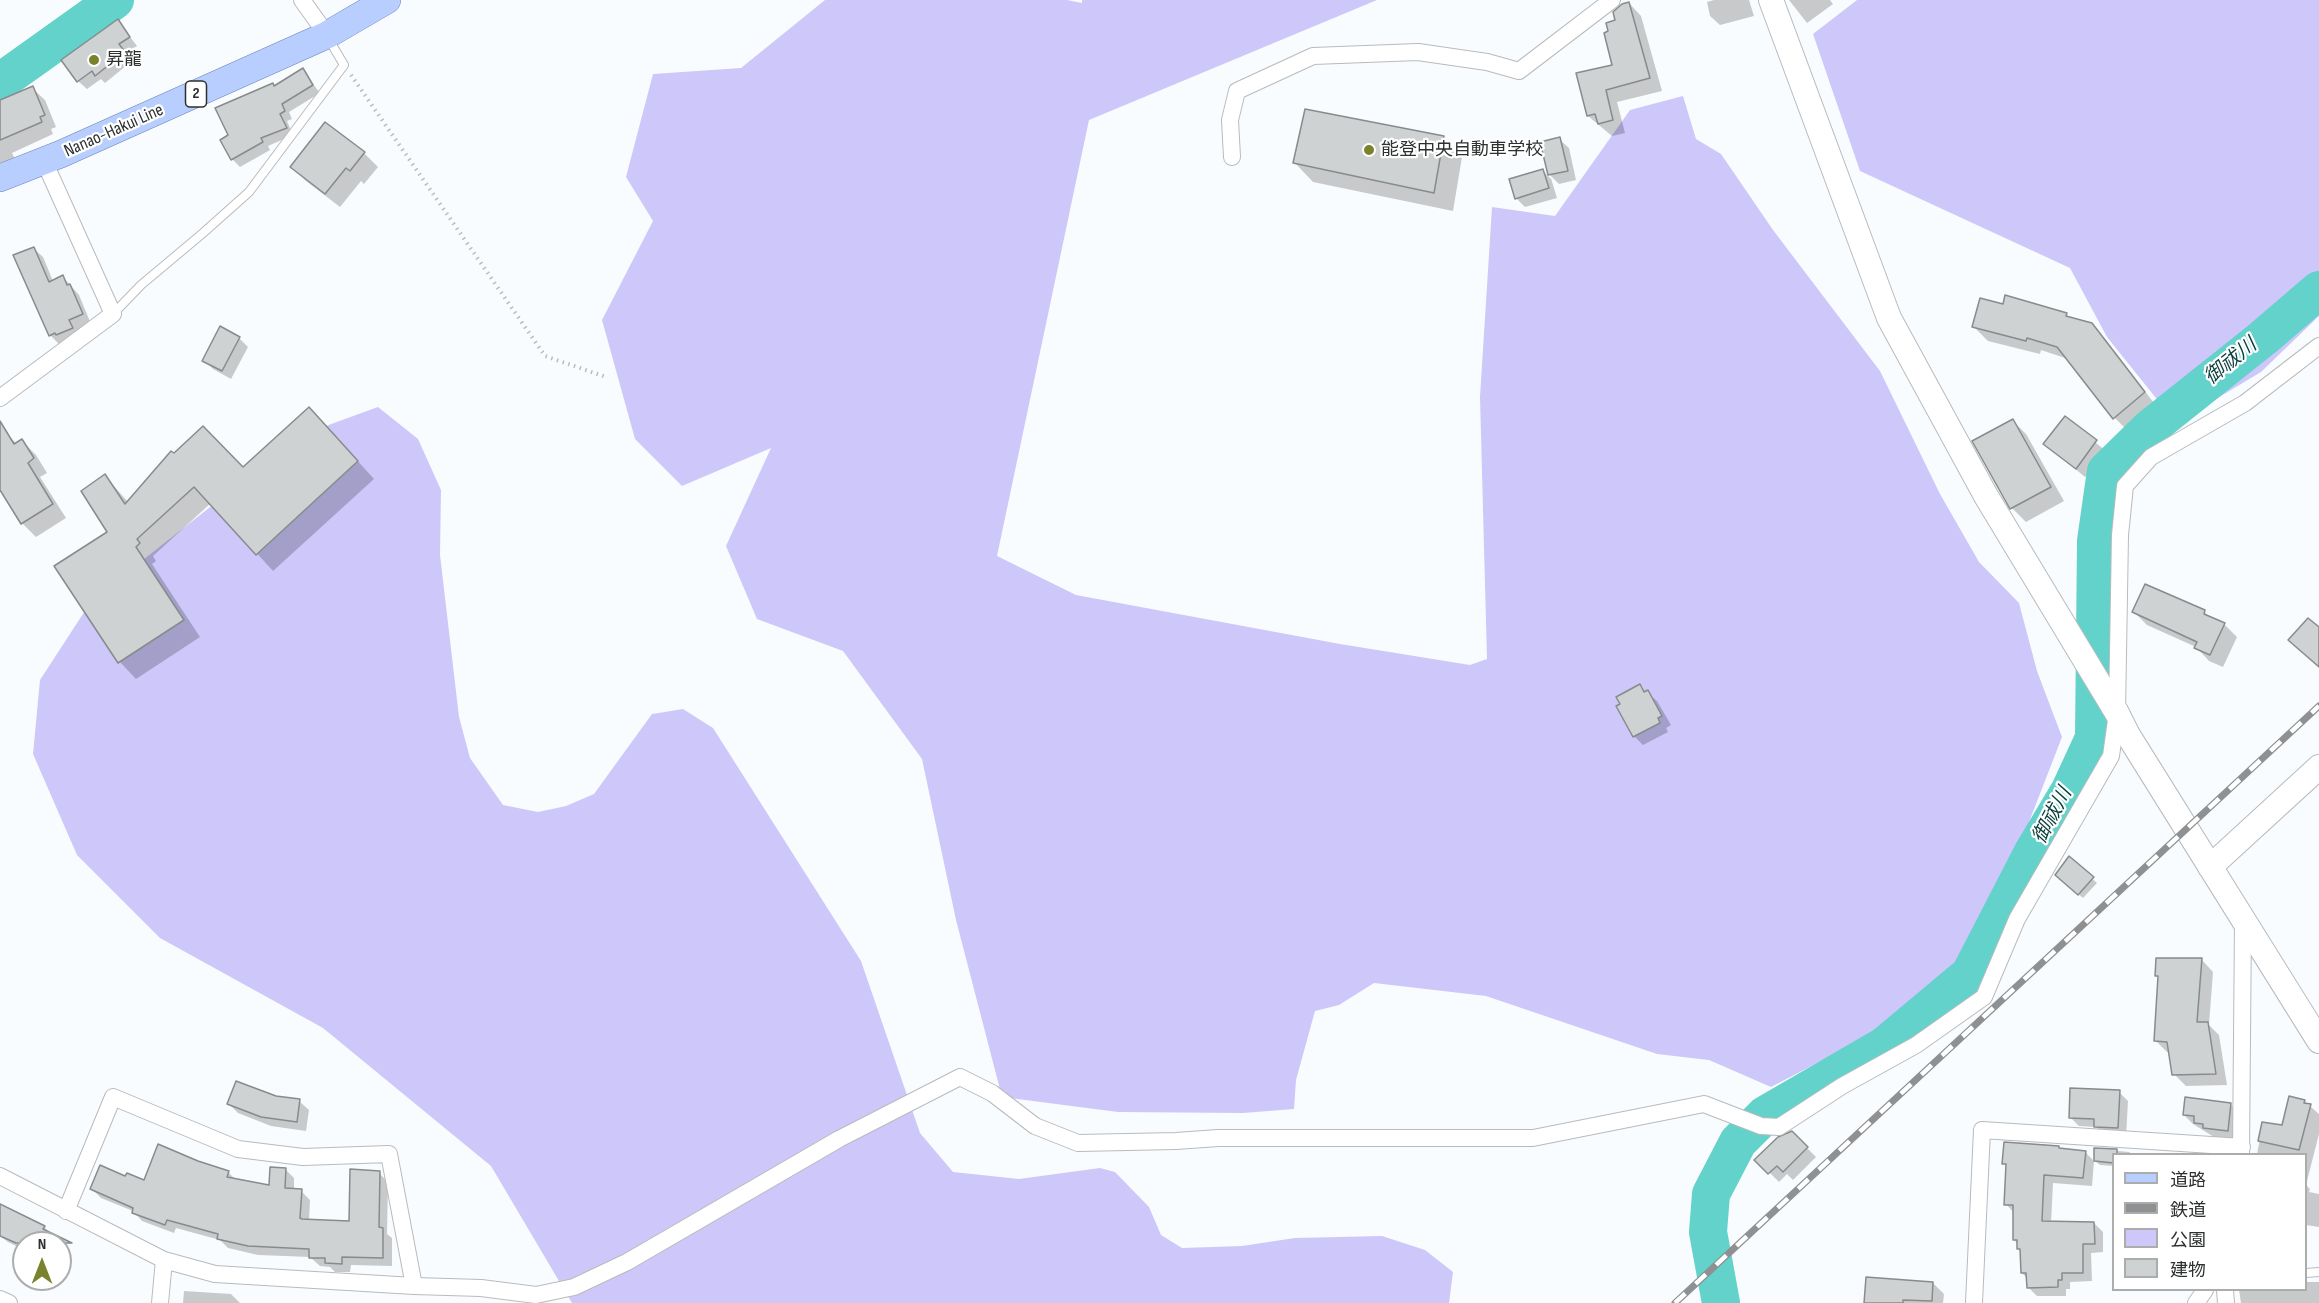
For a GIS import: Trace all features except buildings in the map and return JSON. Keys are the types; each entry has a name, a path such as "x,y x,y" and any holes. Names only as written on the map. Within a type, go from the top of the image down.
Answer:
{"main road":[{"name":"Nanao-Hakui Line","path":"0,178 44,161 327,35 387,0"}],"street":[{"path":"302,0 327,35"},
{"path":"1232,157 1230,120 1237,91 1313,56 1418,52 1487,62 1519,71 1612,0"},
{"path":"1771,0 1889,318 1986,496 2128,735 2319,1041"},
{"path":"0,398 113,314 44,161"},
{"path":"0,1176 164,1260 215,1274 414,1286 484,1296 536,1295 574,1287 627,1262 839,1139 960,1077 992,1093 1035,1126 1078,1143 1218,1138 1533,1138 1704,1104 1753,1124 1779,1127 1842,1086 1916,1045 1984,997 2017,919 2111,756 2117,713 2120,535 2125,486 2151,457 2245,403 2319,346"},
{"path":"2210,867 2319,767"},
{"path":"1974,1303 1982,1130 2241,1151 2243,920"},
{"path":"66,1211 113,1097 238,1149 303,1157 389,1154 414,1286"},
{"path":"160,1303 164,1260"},
{"path":"0,1299 9,1303"}],"lane":[{"path":"113,314 141,285 249,192 299,128 344,65 327,35"}],"path":[{"path":"344,65 545,356 606,377"}],"green space":[{"path":"825,0 1067,0 1082,3 1082,0 1377,0 1089,120 997,556 1076,595 1340,644 1470,665 1487,659 1480,397 1492,207 1555,216 1630,110 1683,96 1696,139 1721,154 1773,230 1880,371 1940,494 1979,562 2019,603 2037,671 2062,737 2005,884 1956,970 1894,1023 1771,1087 1709,1060 1657,1054 1486,996 1374,983 1339,1005 1315,1011 1296,1080 1294,1109 1243,1113 1118,1112 1002,1097 956,920 922,759 843,651 757,619 726,546 771,448 682,486 635,439 602,320 653,221 626,177 653,74 741,68"},
{"path":"1857,0 2319,0 2319,316 2261,372 2176,423 2107,337 2070,268 1860,171 1813,34"},
{"path":"378,407 418,439 441,490 440,555 459,717 470,758 503,805 538,812 566,806 594,794 652,714 683,709 713,728 861,961 920,1133 953,1172 1019,1179 1100,1168 1115,1172 1149,1207 1161,1235 1182,1248 1242,1246 1295,1238 1382,1236 1425,1250 1453,1272 1449,1303 572,1303 491,1166 323,1028 160,938 77,855 33,754 40,680 92,600 214,504 312,431"}],"waterway":[{"path":"0,82 115,0"},
{"name":"御祓川","path":"1721,1303 1708,1232 1711,1194 1738,1142 1765,1115 1884,1046 1970,974 2033,852 2070,790 2094,738 2096,541 2106,471 2150,428 2319,290"}],"railway":[{"path":"1675,1303 2319,706"}],"place":[{"name":"昇龍","path":"94,60"},
{"name":"能登中央自動車学校","path":"1369,150"}]}
